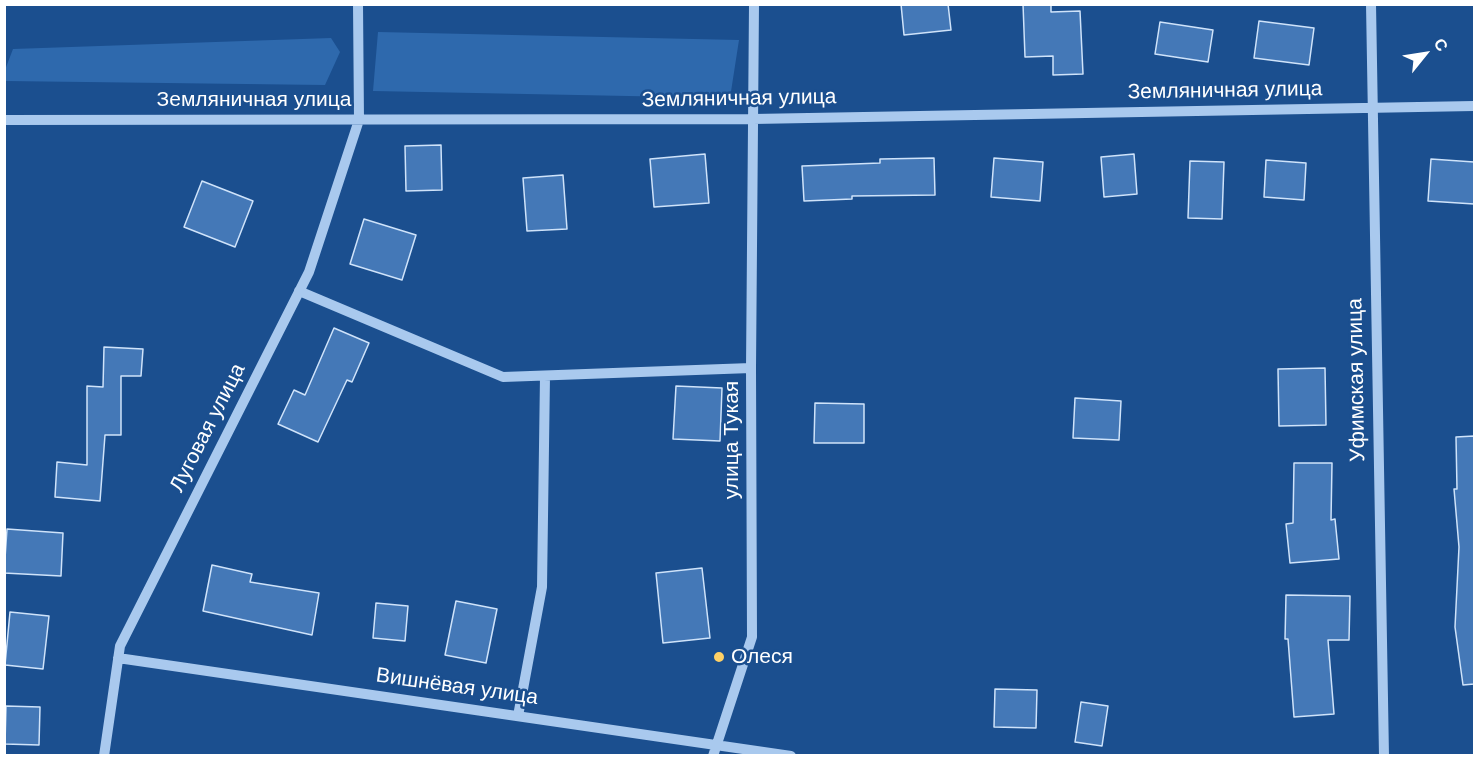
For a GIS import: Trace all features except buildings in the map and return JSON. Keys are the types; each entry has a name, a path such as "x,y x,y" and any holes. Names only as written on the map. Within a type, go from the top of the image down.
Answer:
{"street":[{"name":"Луговая улица","path":"104,756 120,646 309,272 359,120 358,4"},
{"name":"улица Тукая","path":"714,750 752,637 751,368 754,4"},
{"name":"Уфимская улица","path":"1371,4 1384,756"},
{"name":"Земляничная улица","path":"4,120 753,119 1474,106"},
{"path":"299,291 503,378 751,368"},
{"path":"518,716 542,587 545,376"},
{"name":"Вишнёвая улица","path":"118,658 518,716 714,750 791,756"}],"shaded area":[{"path":"378,32 739,40 730,98 373,91"},
{"path":"331,38 340,52 325,85 5,81 5,70 13,49"}],"place":[{"name":"Олеся","path":"719,657"}]}
